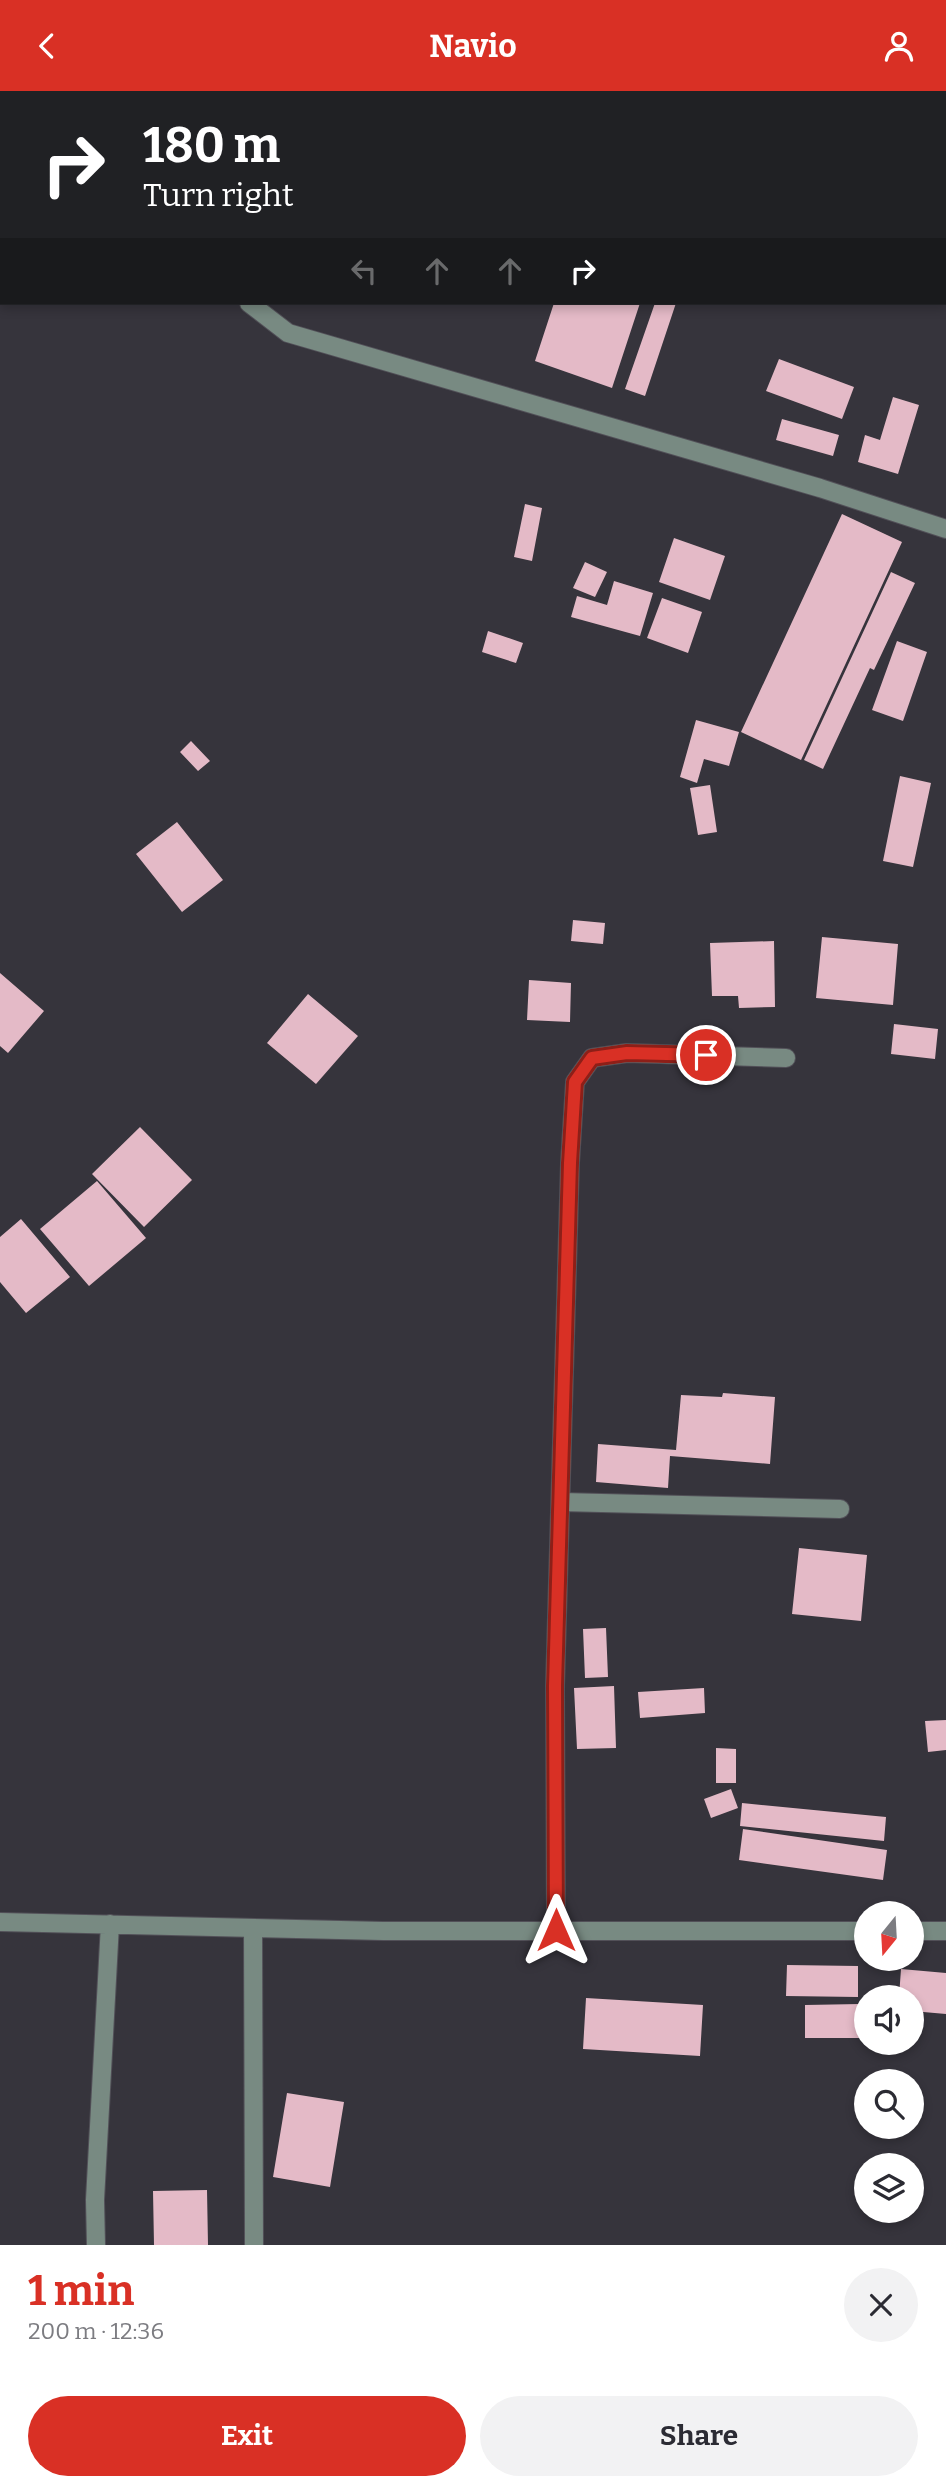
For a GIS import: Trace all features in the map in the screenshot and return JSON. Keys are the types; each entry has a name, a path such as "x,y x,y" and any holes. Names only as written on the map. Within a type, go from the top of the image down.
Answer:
{"street":[{"path":"252,305 288,333 806,484 946,529"},
{"path":"556,1930 555,1686 570,1163 575,1082 592,1058 627,1053 786,1058"},
{"path":"561,1502 840,1509"},
{"path":"0,1922 383,1931 854,1931"},
{"path":"96,2245 95,2200 110,1924"},
{"path":"253,1928 254,2245"},
{"path":"924,1931 946,1931"}],"building":[{"path":"553,305 639,305 612,388 535,361"},
{"path":"654,305 675,305 645,396 625,389"},
{"path":"779,359 854,387 842,419 766,391"},
{"path":"893,397 919,405 898,474 858,462 865,435 880,440"},
{"path":"782,419 839,435 833,456 776,440"},
{"path":"525,504 542,508 532,561 514,557"},
{"path":"842,514 902,542 801,760 741,732"},
{"path":"674,538 725,556 710,600 659,582"},
{"path":"585,562 607,572 595,597 573,588"},
{"path":"891,572 915,583 874,670 870,668 823,769 804,760"},
{"path":"614,581 653,593 640,636 571,617 577,596 607,605"},
{"path":"662,598 702,612 688,653 647,638"},
{"path":"488,631 523,643 516,663 482,652"},
{"path":"897,641 927,652 903,721 872,710"},
{"path":"696,720 739,732 729,766 704,759 697,783 680,777"},
{"path":"191,741 210,761 198,771 180,752"},
{"path":"900,776 931,783 913,867 883,861"},
{"path":"710,785 717,832 698,835 690,788"},
{"path":"177,822 223,880 182,912 136,854"},
{"path":"573,920 605,923 603,944 571,941"},
{"path":"822,937 898,944 893,1005 816,998"},
{"path":"774,941 775,1007 739,1008 738,996 712,996 710,943"},
{"path":"0,973 44,1011 8,1053 0,1046"},
{"path":"529,980 571,983 570,1022 527,1020"},
{"path":"308,994 358,1036 316,1084 267,1043"},
{"path":"894,1024 938,1029 935,1059 891,1054"},
{"path":"140,1127 192,1180 144,1227 92,1174"},
{"path":"97,1181 146,1238 89,1286 40,1229"},
{"path":"21,1219 70,1277 26,1313 0,1282 0,1237"},
{"path":"723,1393 775,1397 770,1464 670,1456 668,1488 596,1482 598,1444 676,1450 681,1395 722,1397"},
{"path":"799,1548 867,1555 861,1621 792,1614"},
{"path":"606,1628 608,1677 585,1678 583,1629"},
{"path":"614,1686 616,1748 577,1749 574,1688"},
{"path":"704,1688 705,1713 640,1718 638,1692"},
{"path":"946,1720 946,1750 928,1752 925,1721"},
{"path":"716,1748 736,1749 736,1783 716,1783"},
{"path":"731,1789 738,1808 711,1818 704,1799"},
{"path":"742,1803 886,1817 884,1841 740,1826"},
{"path":"743,1829 887,1850 883,1880 739,1860"},
{"path":"787,1965 854,1966 854,1971 858,1971 858,1985 854,1985 854,1997 786,1996"},
{"path":"901,1971 946,1973 946,2014 924,2012 924,1985 900,1985"},
{"path":"586,1998 703,2005 700,2056 583,2049"},
{"path":"854,2004 854,2038 805,2038 805,2005"},
{"path":"287,2093 344,2102 330,2187 273,2177"},
{"path":"207,2190 208,2245 154,2245 153,2191"}],"route":[{"path":"556,1930 555,1686 570,1163 575,1082 592,1058 627,1053 706,1055"}]}
